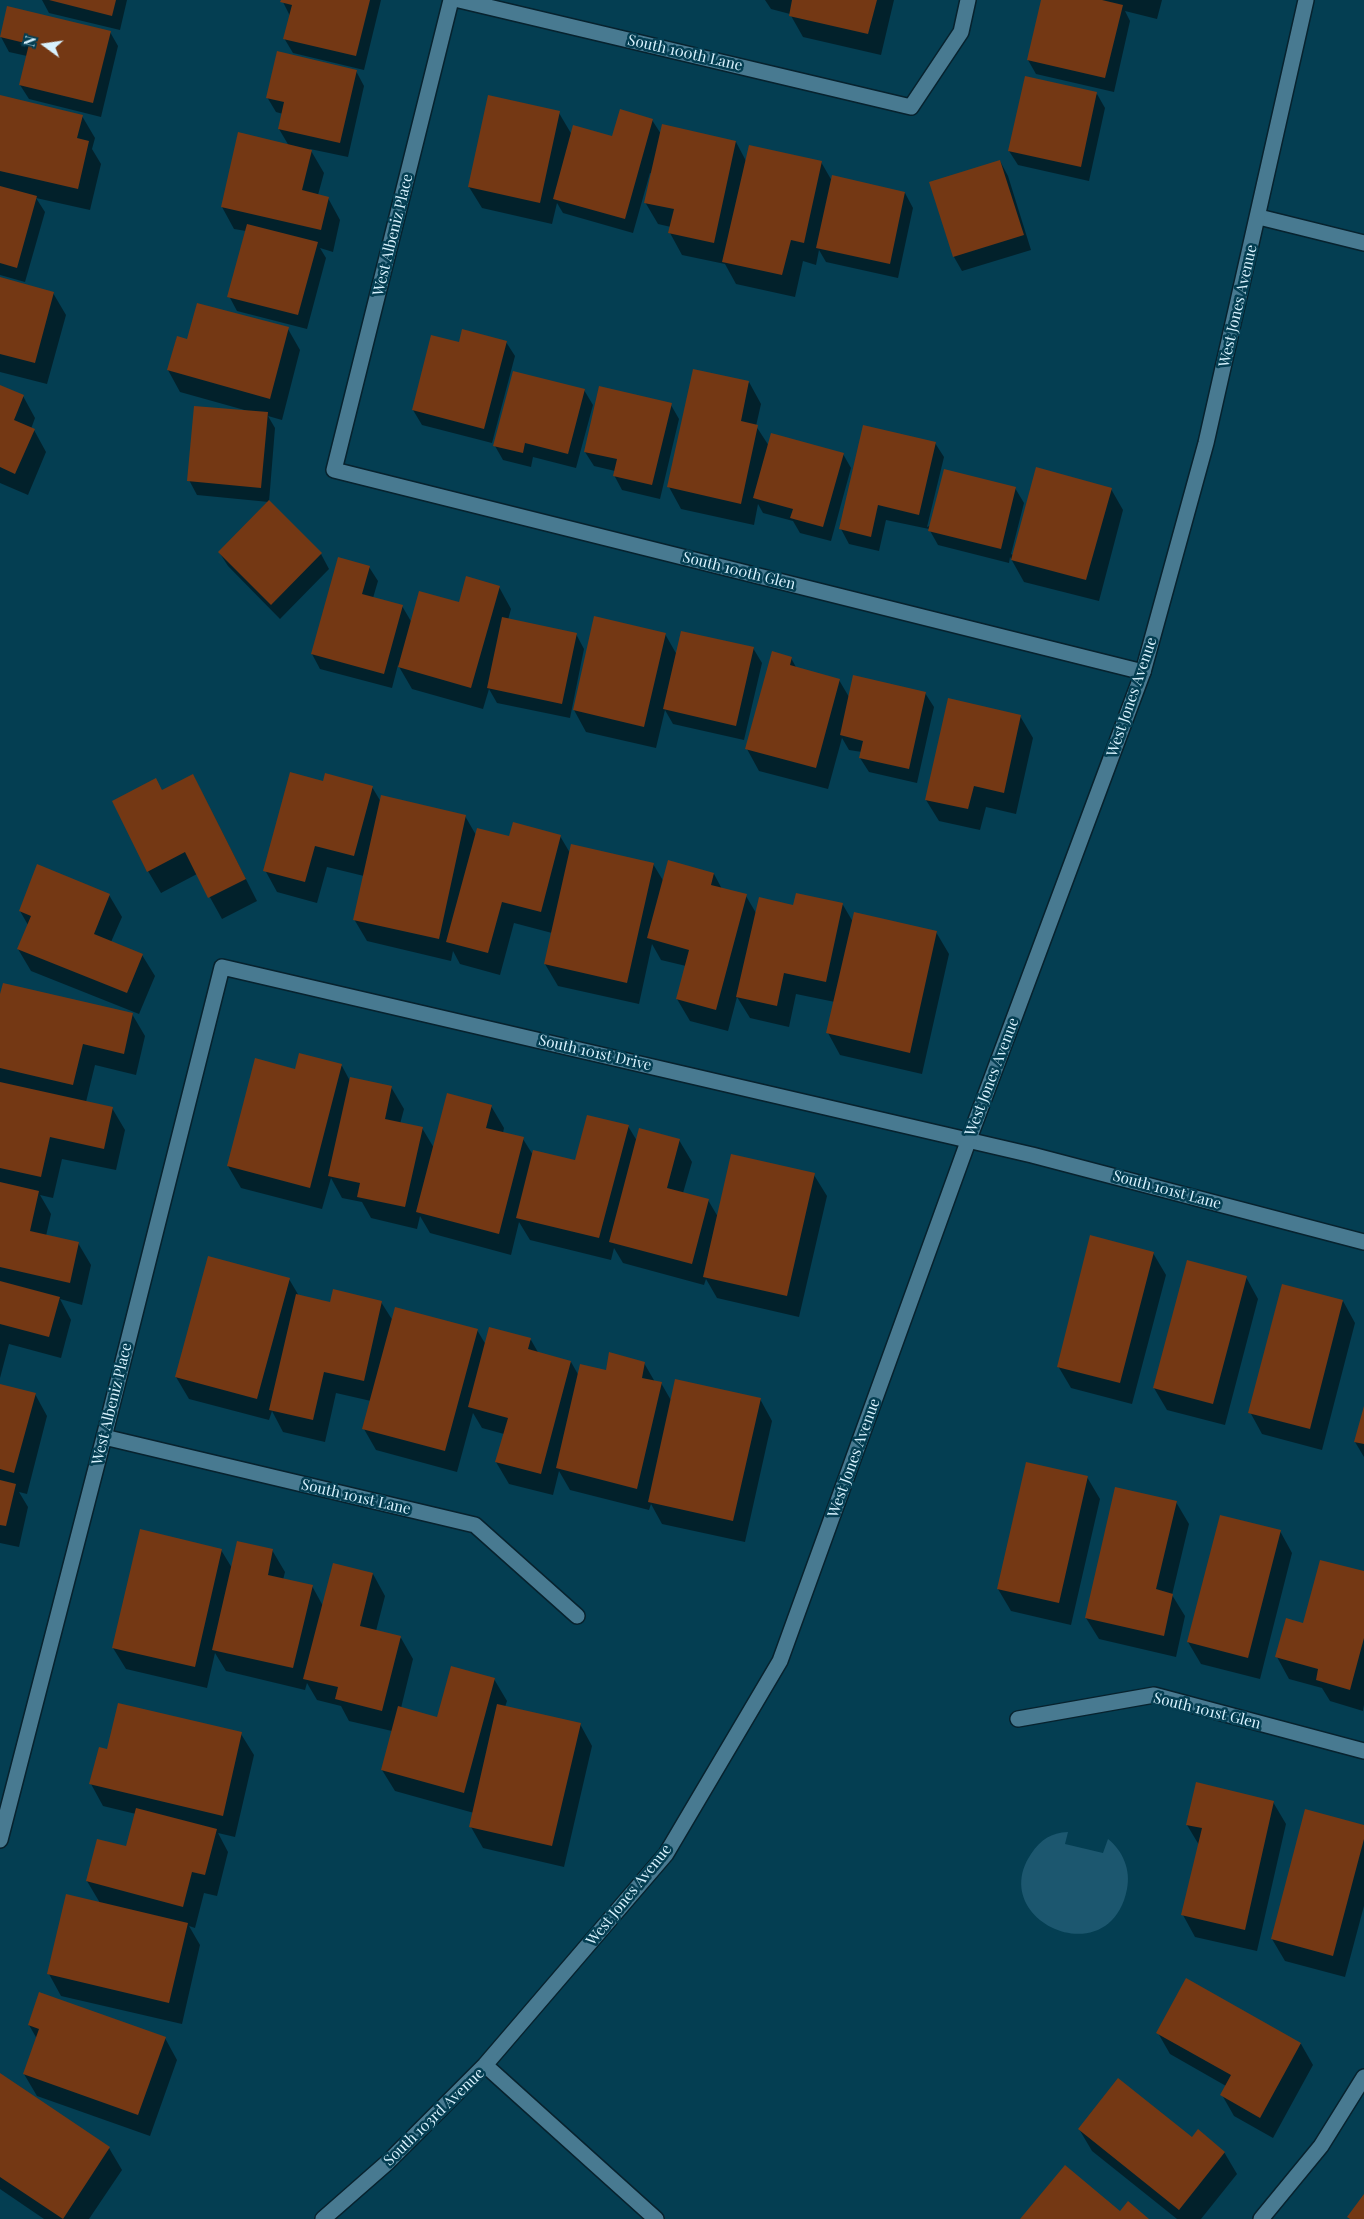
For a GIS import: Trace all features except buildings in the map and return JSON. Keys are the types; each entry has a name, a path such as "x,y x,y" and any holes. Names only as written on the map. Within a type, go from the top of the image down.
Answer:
{"street":[{"name":"West Albeniz Place","path":"334,470 451,0"},
{"name":"South 100th Lane","path":"459,0 911,107 961,32 968,0"},
{"name":"West Jones Avenue","path":"485,2065 666,1854 780,1661 969,1140 1143,672 1206,443 1259,217 1306,0"},
{"path":"1259,217 1364,244"},
{"name":"South 100th Glen","path":"334,470 1143,672"},
{"name":"West Albeniz Place","path":"0,1840 222,967"},
{"name":"South 101st Drive","path":"222,967 969,1140"},
{"name":"South 101st Lane","path":"969,1140 1364,1242"},
{"name":"South 101st Lane","path":"104,1437 475,1525 577,1616"},
{"name":"South 101st Glen","path":"1018,1719 1154,1695 1364,1752"},
{"name":"South 103rd Avenue","path":"322,2219 388,2162 485,2065 656,2219"},
{"path":"1261,2219 1321,2146 1364,2077"}],"shaded area":[{"path":"1068,1832 1065,1844 1103,1853 1108,1839 1118,1849 1125,1861 1128,1875 1127,1889 1116,1915 1098,1930 1077,1934 1056,1929 1037,1917 1025,1900 1022,1878 1031,1854 1047,1838"}]}
